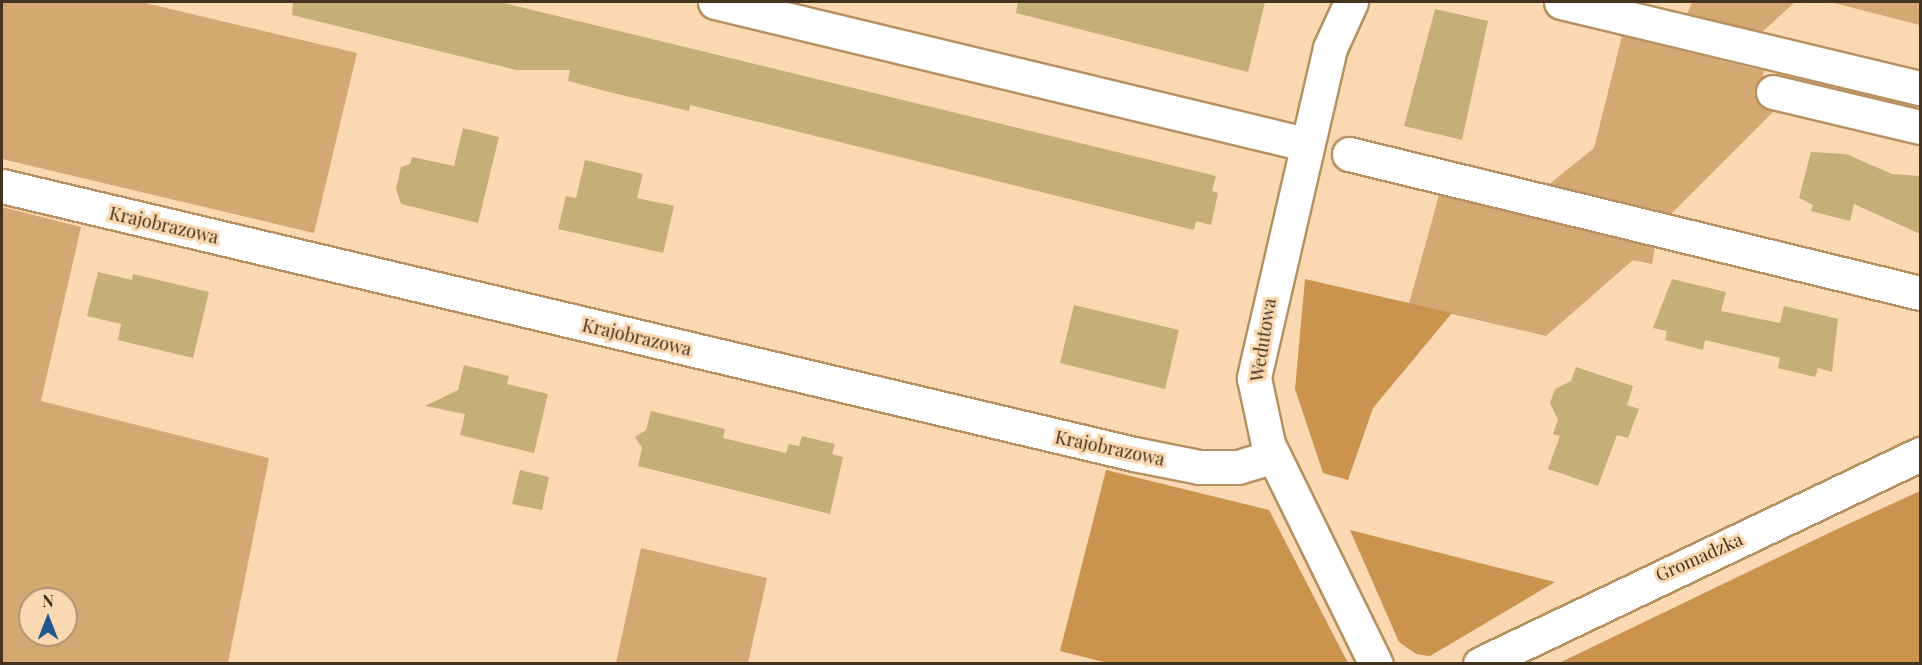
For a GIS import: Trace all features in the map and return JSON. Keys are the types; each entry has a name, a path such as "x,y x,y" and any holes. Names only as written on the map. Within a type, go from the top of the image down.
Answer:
{"street":[{"path":"715,2 1305,144"},
{"name":"Wedutowa","path":"1352,2 1330,48 1305,144 1254,378 1257,409 1273,456 1376,663"},
{"path":"1562,2 1920,88"},
{"path":"1773,92 1920,127"},
{"path":"1349,154 1920,293"},
{"name":"Krajobrazowa","path":"2,186 1134,454 1238,467 1273,456"},
{"name":"Gromadzka","path":"1480,663 1920,454"}],"shaded area":[{"path":"2,2 141,2 357,53 314,233 2,159"},
{"path":"1692,2 1795,2 1762,32 1687,15"},
{"path":"1830,2 1920,2 1920,25"},
{"path":"1622,36 1764,71 1757,102 1778,107 1671,214 1547,186 1594,148"},
{"path":"1439,195 1655,247 1652,264 1633,260 1546,336 1409,304"},
{"path":"2,207 81,227 41,401 269,458 228,663 2,663"},
{"path":"1305,279 1452,313 1373,408 1348,480 1323,473 1295,389"},
{"path":"1106,470 1269,510 1348,663 1112,664 1060,651"},
{"path":"1920,491 1920,663 1559,663 1831,532"},
{"path":"1350,530 1555,582 1430,656 1416,654 1399,642"},
{"path":"641,548 767,578 748,663 616,663"}],"building":[{"path":"293,2 500,2 1216,176 1212,191 1218,193 1211,225 1196,221 1194,230 690,105 689,111 605,91 568,81 570,70 516,70 292,15"},
{"path":"1018,2 1265,2 1248,72 1016,13"},
{"path":"1435,9 1488,21 1462,140 1404,126"},
{"path":"463,128 499,137 478,223 401,204 396,189 401,167 410,164 412,157 454,166"},
{"path":"1811,152 1846,154 1892,174 1920,176 1920,234 1854,204 1850,221 1811,211 1813,205 1799,198"},
{"path":"585,160 643,174 637,198 674,206 663,253 558,229 566,196 576,198"},
{"path":"98,272 132,280 133,274 209,292 193,358 118,340 121,324 87,316"},
{"path":"1672,279 1726,292 1721,311 1780,323 1784,306 1838,319 1832,372 1818,368 1815,377 1778,368 1780,358 1705,340 1703,350 1665,340 1667,331 1653,328"},
{"path":"1074,305 1179,330 1165,389 1060,363"},
{"path":"464,365 509,376 507,384 548,394 534,453 460,435 465,414 425,406 458,390"},
{"path":"1576,367 1633,386 1627,405 1639,409 1628,438 1617,435 1598,486 1548,469 1560,436 1553,434 1558,420 1550,403 1555,389 1571,381"},
{"path":"651,411 725,429 723,438 786,453 789,444 799,446 802,436 835,444 832,454 843,457 830,514 638,466 642,448 635,437 646,430"},
{"path":"520,470 549,477 542,510 512,504"}]}
